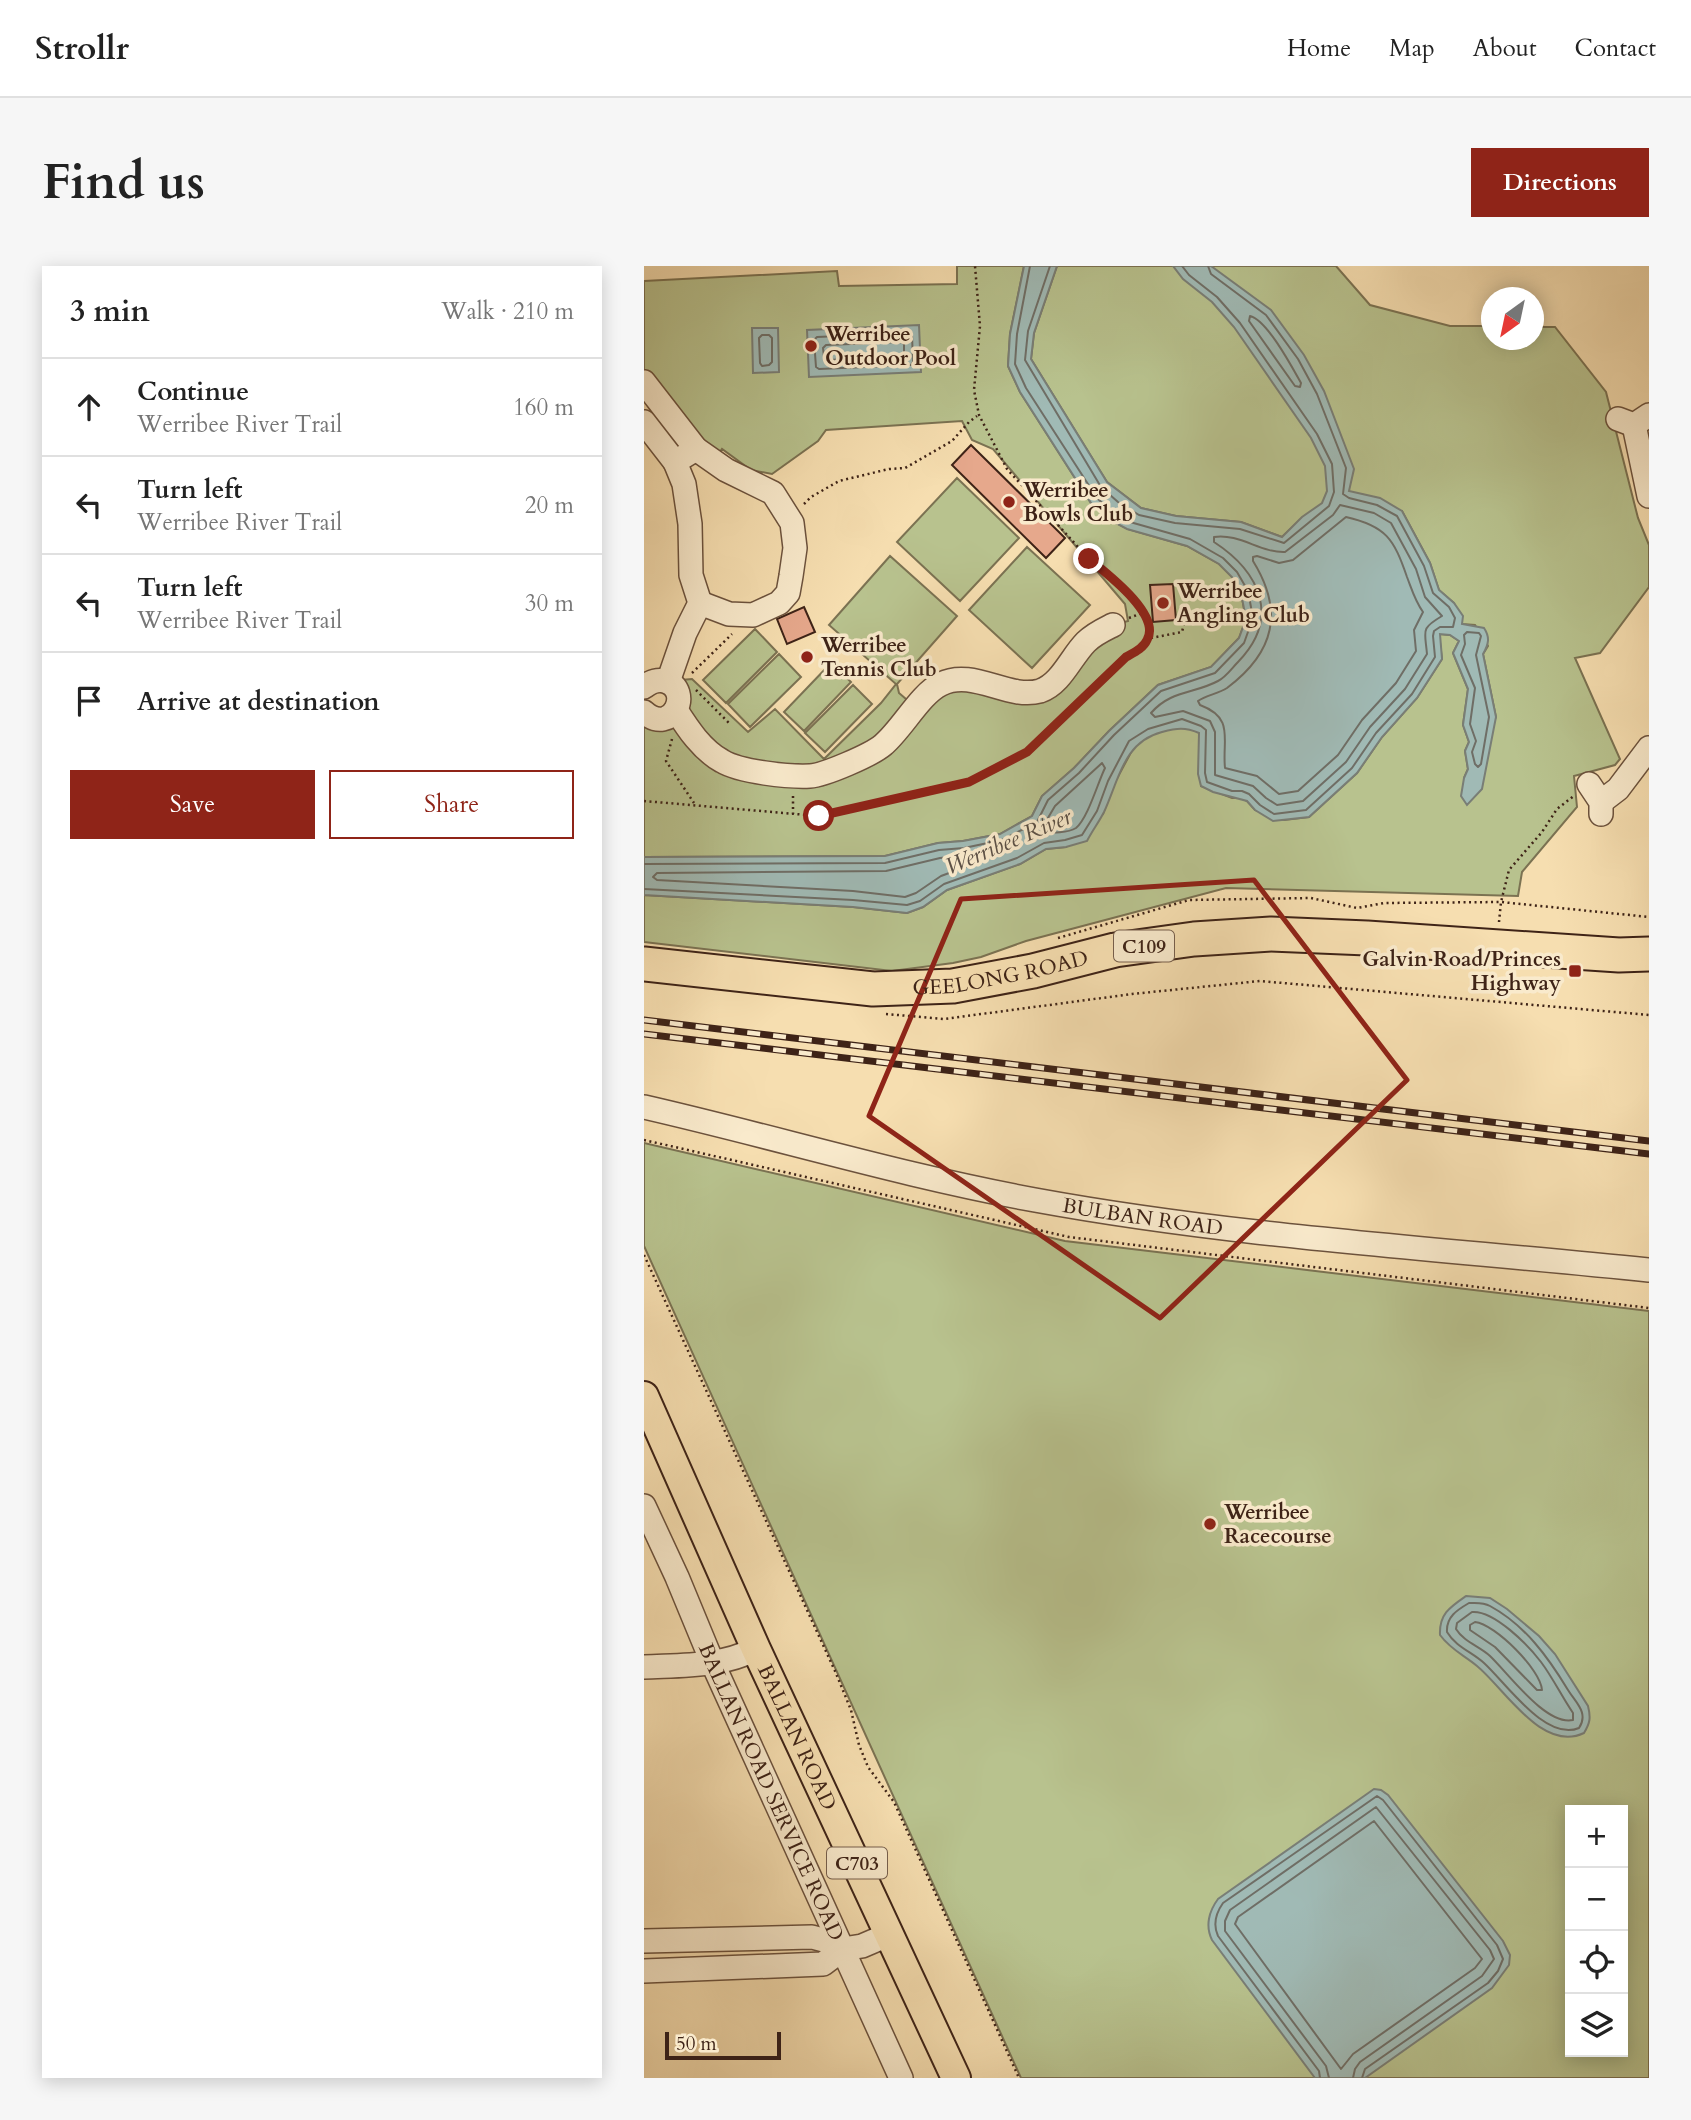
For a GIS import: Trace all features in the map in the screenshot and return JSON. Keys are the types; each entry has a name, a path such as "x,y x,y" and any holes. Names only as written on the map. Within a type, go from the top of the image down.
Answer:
{"highway":[{"name":"GEELONG ROAD","path":"644,964 873,989 953,986 1032,971 1115,950 1194,939 1271,934 1619,955 1649,954"}],"main road":[{"name":"BALLAN ROAD","path":"644,1396 756,1649 956,2078"}],"street":[{"path":"644,382 696,449 726,470 773,493 792,523 795,548 788,593 779,603 753,615 729,614 699,603"},
{"path":"1634,420 1649,496"},
{"path":"644,422 676,462 684,484 690,524 691,575 699,603 668,682"},
{"path":"676,462 696,449"},
{"path":"676,710 699,743 722,761 738,767 813,776 873,752 896,733 924,697 944,682 959,680 1023,692 1048,688 1086,642 1113,625"},
{"path":"644,686 656,680 668,682 679,698 676,710 666,719 652,718 645,714"},
{"path":"1597,800 1618,789 1649,748"},
{"name":"BULBAN ROAD","path":"644,1107 924,1177 1036,1200 1258,1230 1649,1270"},
{"name":"BALLAN ROAD SERVICE ROAD","path":"644,1506 901,2078"},
{"path":"644,1667 713,1664 737,1659 756,1649"},
{"path":"644,1971 823,1964 843,1949 862,1946 890,1934"},
{"path":"644,1941 812,1937 843,1949"}],"path":[{"path":"644,802 819,816 969,782 1027,752 1149,638 1149,627 1133,597 1089,559 1007,469 979,415 974,390 979,326 975,266"},
{"path":"803,505 811,497 839,481 889,469 905,468 952,441 979,415"},
{"path":"1149,638 1182,632 1187,612 1205,618 1210,623 1220,624 1233,609"},
{"path":"1497,946 1501,902 1509,870 1542,832 1557,809 1597,800"},
{"path":"876,1013 944,1019 1090,999 1260,981 1649,1015"},
{"path":"644,1255 835,1671 851,1710 859,1745 868,1767 894,1802 1018,2078"}],"highlighted area":[{"path":"1254,880 1407,1080 1160,1318 869,1116 961,899"}],"green space":[{"path":"957,266 1024,266 1010,334 1008,366 1020,392 1091,503 1110,520 1128,529 1187,546 1219,564 1232,577 1241,593 1246,619 1239,638 1211,667 1158,685 1042,796 1032,816 1000,834 938,843 885,856 644,857 644,712 665,719 725,754 686,711 681,680 692,679 748,732 775,709 824,759 881,703 896,684 829,625 890,556 957,616 897,684 899,693 913,705 941,674 1036,692 1113,625 1128,621 1125,604 993,449 972,440 962,421 826,430 818,441 772,474 751,470 722,449 717,456 644,372 644,281 837,271 839,286 957,284"},
{"path":"1057,266 1336,266 1370,305 1450,326 1481,326 1481,350 1544,350 1544,327 1555,327 1606,392 1638,518 1649,545 1649,587 1600,653 1575,658 1620,759 1615,765 1574,776 1577,807 1522,872 1518,896 1226,888 1026,941 981,957 892,971 644,942 644,895 853,907 907,913 923,907 947,890 1020,864 1046,849 1066,847 1103,814 1114,784 1135,745 1152,734 1182,726 1199,732 1201,786 1232,798 1241,798 1255,810 1284,820 1309,817 1357,773 1382,737 1417,698 1442,659 1439,634 1450,635 1459,641 1453,653 1468,689 1463,725 1469,742 1465,751 1468,769 1464,778 1496,717 1483,654 1488,646 1475,625 1462,624 1454,603 1439,590 1430,563 1402,511 1303,517 1282,537 1241,522 1176,516 1141,508 1107,482 1031,359 1034,333"},
{"path":"957,478 1019,538 960,601 897,542"},
{"path":"1027,547 1090,605 1032,668 969,610"},
{"path":"755,629 777,652 726,703 703,680"},
{"path":"779,654 801,677 750,727 728,704"},
{"path":"831,663 851,682 804,731 784,712"},
{"path":"853,685 872,704 825,752 805,733"},
{"name":"Werribee Racecourse","path":"644,1143 1065,1241 1649,1311 1649,2078 1021,2078 644,1246"}],"water":[{"name":"Werribee River","path":"1024,266 1057,266 1034,333 1031,359 1107,482 1141,508 1176,516 1241,522 1282,537 1302,517 1322,503 1327,491 1325,466 1311,438 1234,327 1212,302 1183,279 1173,266 1211,266 1271,310 1304,355 1324,391 1354,469 1349,491 1380,498 1402,511 1430,563 1439,590 1454,603 1463,616 1462,624 1484,628 1486,631 1488,641 1483,654 1496,717 1482,789 1467,805 1461,796 1468,769 1465,751 1469,742 1463,725 1468,689 1453,653 1459,641 1450,635 1440,634 1442,659 1417,698 1382,737 1357,773 1309,817 1273,821 1255,810 1247,801 1201,786 1198,774 1199,733 1177,729 1149,737 1130,753 1104,812 1087,841 1046,849 1020,864 947,890 923,907 907,913 853,907 644,895 644,857 885,856 938,843 1000,834 1032,816 1042,796 1158,685 1211,667 1239,638 1246,619 1241,593 1232,577 1219,564 1187,546 1127,529 1110,520 1091,503 1020,392 1008,366 1010,334"},
{"path":"919,325 921,372 809,377 807,330"},
{"path":"752,328 778,328 779,372 753,373"},
{"path":"1466,1596 1490,1598 1507,1609 1539,1636 1555,1654 1588,1706 1589,1720 1584,1733 1568,1737 1539,1727 1512,1703 1488,1676 1444,1640 1440,1635 1440,1628 1444,1616"},
{"path":"1374,1789 1388,1795 1503,1941 1510,1955 1509,1965 1492,1988 1365,2078 1315,2078 1212,1940 1209,1919 1218,1899"}],"building":[{"name":"Werribee Bowls Club","path":"971,445 1065,538 1046,558 952,465"},
{"name":"Werribee Angling Club","path":"1173,584 1176,620 1153,622 1150,585"},
{"name":"Werribee Tennis Club","path":"804,607 815,632 787,644 777,619"}],"railway":[{"path":"644,1020 1649,1141"},
{"path":"644,1034 1649,1154"}],"place":[{"name":"Werribee Outdoor Pool","path":"811,346"},
{"name":"Werribee Bowls Club","path":"1009,502"},
{"name":"Werribee Angling Club","path":"1163,603"},
{"name":"Werribee Tennis Club","path":"807,657"},
{"name":"Galvin Road/Princes Highway","path":"1575,971"},
{"name":"Werribee Racecourse","path":"1210,1524"}],"route":[{"path":"819,816 969,782 1027,752 1126,657 1141,648 1149,638 1149,627 1142,612 1133,597 1089,559"}]}
